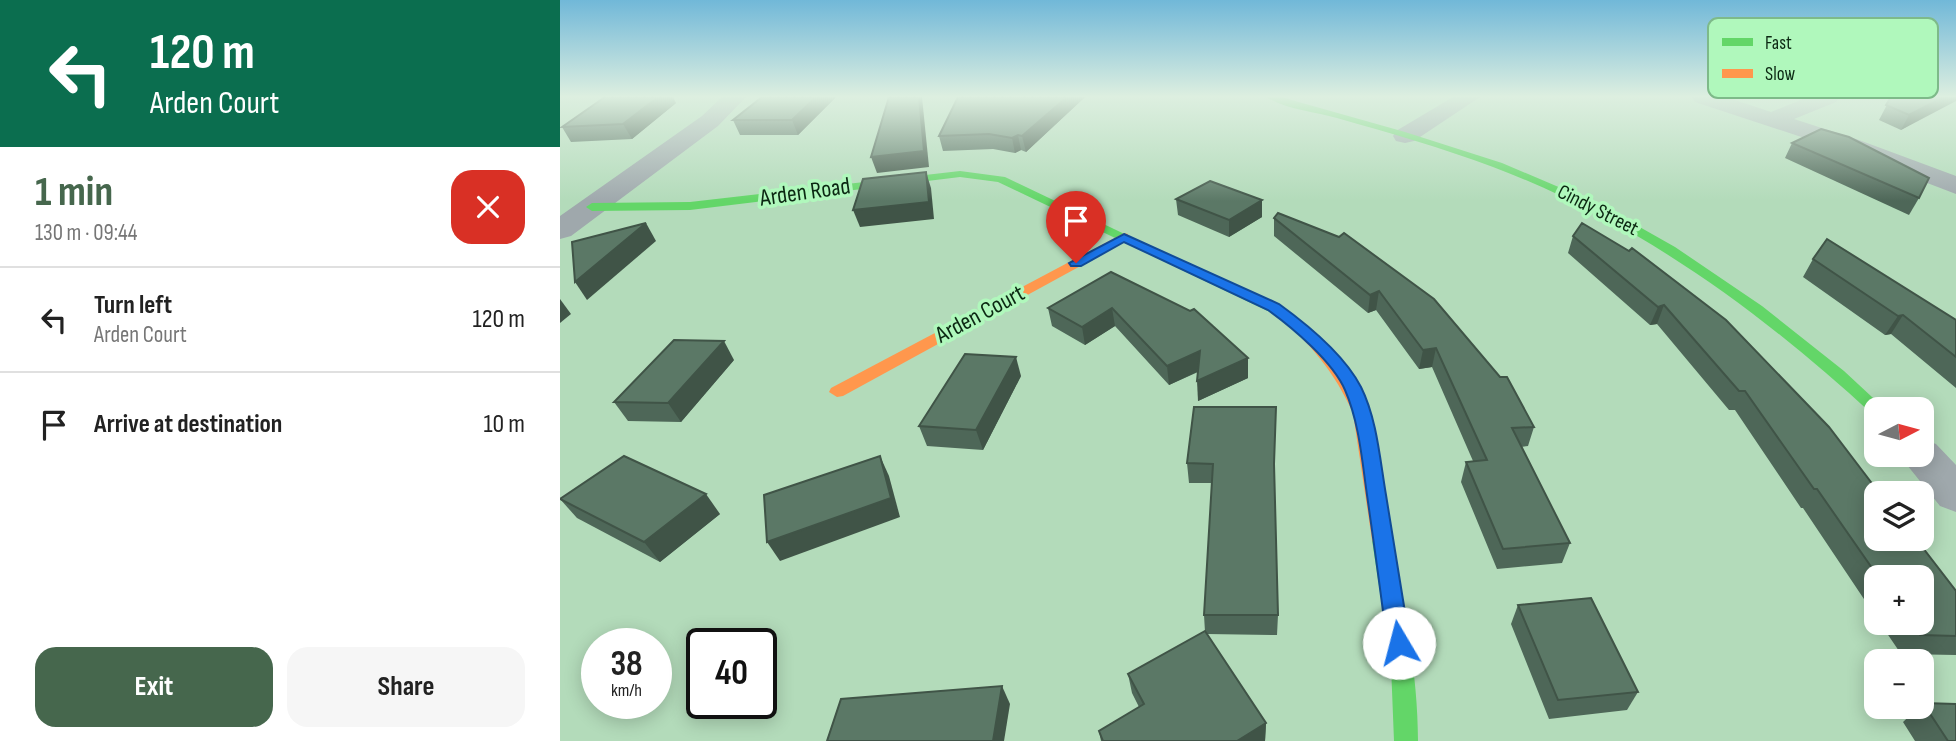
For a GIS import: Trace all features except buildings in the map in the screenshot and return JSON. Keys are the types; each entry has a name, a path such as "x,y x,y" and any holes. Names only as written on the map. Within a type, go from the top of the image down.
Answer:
{"street":[{"path":"560,230 695,132"},
{"name":"Cindy Street","path":"1390,132 1529,177 1644,233 1759,306 1838,371 1865,397"},
{"path":"1405,136 1412,132"},
{"path":"1808,132 1956,186"},
{"name":"Arden Road","path":"592,207 690,206 961,174 1001,179 1273,307 1315,341 1352,387 1362,412 1395,615 1407,716 1406,741"},
{"name":"Arden Court","path":"837,392 1124,237"},
{"path":"1932,467 1956,494"}],"traffic: fast":[{"path":"1393,132 1498,165 1625,224 1714,278 1757,309 1864,397"},
{"path":"592,207 690,206 960,174 1001,179 1281,312"},
{"path":"1382,540 1403,665 1406,741"}],"traffic: slow":[{"path":"837,392 1124,237"},
{"path":"1281,312 1306,333 1328,357 1346,383 1361,413 1382,540"}],"route":[{"path":"1076,263 1124,237 1273,307 1295,322 1333,362 1352,387 1362,412 1399,643"}]}
